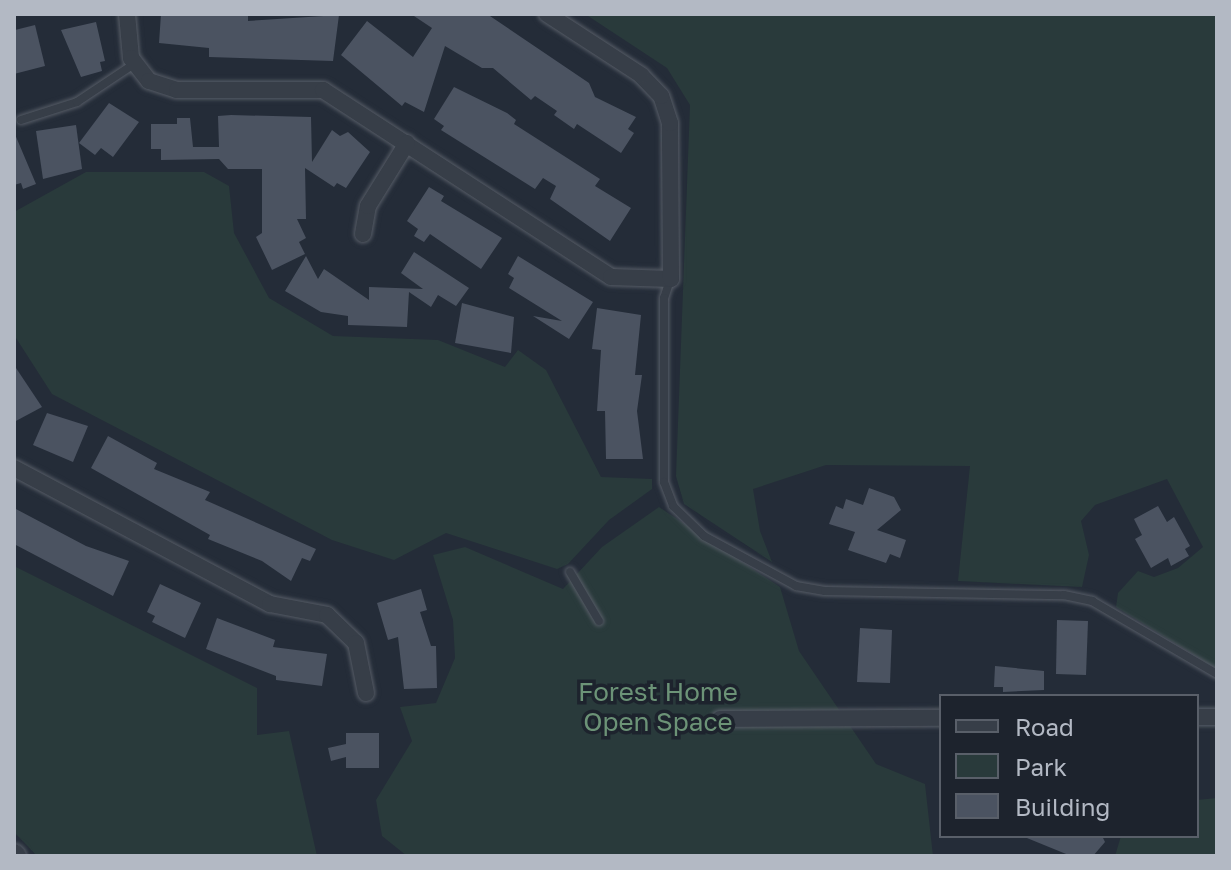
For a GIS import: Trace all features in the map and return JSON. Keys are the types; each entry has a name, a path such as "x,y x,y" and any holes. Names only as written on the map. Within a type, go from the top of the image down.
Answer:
{"street":[{"path":"127,14 127,44 134,64 149,81 177,90 323,90 611,277 671,279 670,123 661,96 641,75 547,14"},
{"path":"363,234 368,206 407,143"},
{"path":"14,468 270,604 327,615 356,643 366,693"},
{"path":"720,719 939,718"}],"lane":[{"path":"21,120 77,102 134,64"},
{"path":"671,279 664,298 664,482 673,506 704,536 796,586 825,591 1064,595 1092,601 1217,674"},
{"path":"570,572 599,621"}],"green space":[{"path":"585,14 1217,14 1217,669 1116,607 1118,593 1138,571 1154,577 1178,568 1203,547 1167,479 1095,505 1081,521 1089,555 1082,587 958,581 970,466 826,465 753,489 760,531 772,562 684,504 676,476 690,105 667,68"},
{"path":"86,172 204,172 229,186 234,233 269,298 333,336 438,340 505,367 518,350 546,370 601,477 652,479 652,489 609,520 568,564 557,569 446,533 394,560 332,540 52,394 16,338 14,212"},
{"name":"Forest Home Open Space","path":"659,507 780,587 799,651 876,764 925,784 933,856 407,856 382,836 376,800 412,741 400,707 436,703 455,658 453,620 433,555 465,547 563,589 602,547"},
{"path":"14,566 257,688 257,735 289,731 317,856 37,856 14,832"},
{"path":"1217,798 1217,856 1115,856 1120,838 1199,838 1199,800"}],"building":[{"path":"161,14 248,16 248,21 339,15 333,61 209,57 209,48 159,43"},
{"path":"411,14 487,14 589,83 595,97 636,117 628,129 634,133 621,153 577,124 574,129 554,115 557,111 535,96 531,100 493,68 482,68 445,46 424,112 405,102 402,106 341,55 367,21 413,57 432,28"},
{"path":"96,22 105,61 100,62 102,71 81,77 61,30"},
{"path":"35,25 45,66 14,74 15,30"},
{"path":"454,87 507,113 516,120 514,124 600,179 595,186 631,208 610,241 550,199 556,186 543,178 535,189 441,130 444,126 434,119"},
{"path":"109,103 139,122 113,157 101,148 95,155 79,143"},
{"path":"218,116 311,117 312,162 332,130 340,136 348,132 370,152 346,188 337,183 334,187 305,168 306,219 297,219 306,238 299,242 305,254 272,270 256,237 262,233 262,169 228,169 219,159 161,160 161,149 151,149 151,124 177,124 177,118 190,118 193,147 219,147"},
{"path":"76,125 82,169 43,179 36,131"},
{"path":"14,132 36,184 23,189 21,183 14,185"},
{"path":"429,187 444,196 441,201 502,238 481,269 430,234 424,242 414,236 418,229 407,221"},
{"path":"414,252 469,288 456,306 438,295 431,307 409,292 407,327 348,325 348,316 321,312 285,291 306,256 318,279 324,269 369,300 369,287 423,289 401,273"},
{"path":"518,256 593,302 569,339 533,316 562,321 509,288 514,278 508,274"},
{"path":"462,303 514,317 511,353 455,343"},
{"path":"597,308 641,315 635,375 642,375 637,411 643,459 606,459 605,411 597,411 601,350 592,349"},
{"path":"14,365 42,407 14,422"},
{"path":"47,413 88,426 73,462 33,445"},
{"path":"108,436 157,463 154,469 210,492 205,500 316,549 310,561 302,558 291,581 262,561 208,539 210,535 91,468"},
{"path":"869,488 894,497 901,510 877,530 906,540 900,558 890,554 886,563 848,550 855,532 829,524 836,506 843,509 846,499 863,505"},
{"path":"1158,506 1167,522 1174,517 1190,546 1185,549 1189,556 1171,566 1168,558 1151,568 1135,539 1142,535 1134,519"},
{"path":"14,508 86,546 129,561 113,596 14,544"},
{"path":"160,584 201,603 185,638 152,622 155,616 147,612"},
{"path":"421,589 427,610 420,612 431,646 436,646 437,688 404,689 398,637 388,640 377,603"},
{"path":"217,618 275,640 273,647 327,654 322,686 276,680 276,676 206,649"},
{"path":"1057,620 1088,621 1086,675 1056,674"},
{"path":"860,628 892,630 890,683 857,682"},
{"path":"995,666 1044,671 1044,690 1003,692 1003,687 994,687"},
{"path":"346,733 379,733 379,768 346,768 346,757 331,761 328,748 346,744"},
{"path":"1027,838 1103,838 1105,842 1093,856 1071,856"}]}
